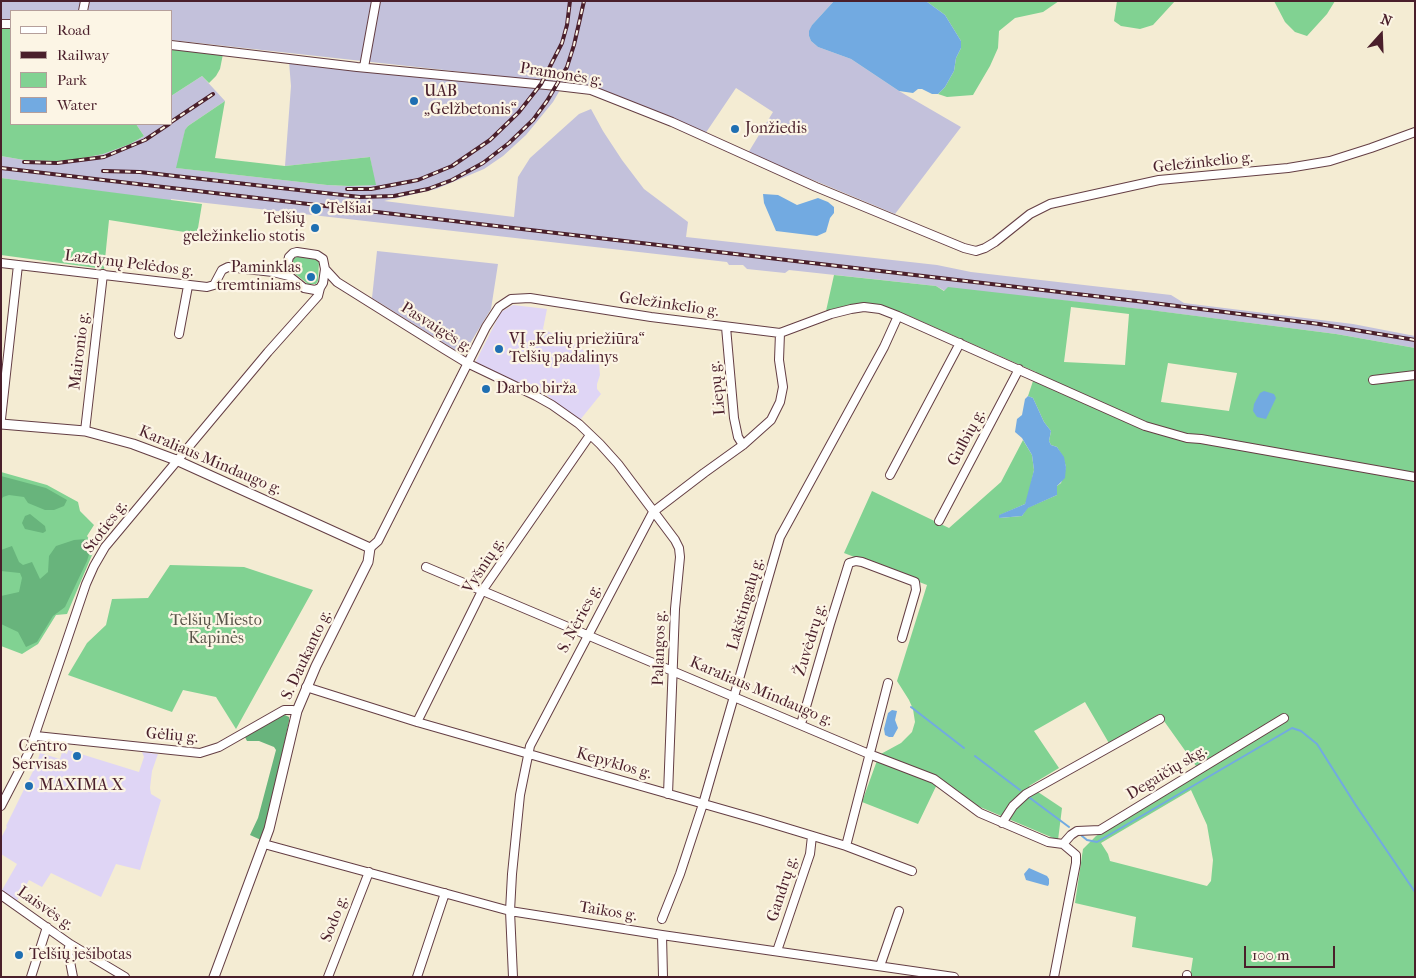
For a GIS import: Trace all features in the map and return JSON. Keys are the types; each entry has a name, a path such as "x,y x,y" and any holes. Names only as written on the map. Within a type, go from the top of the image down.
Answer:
{"main road":[{"name":"Karaliaus Mindaugo g.","path":"1,424 85,431 133,444 176,460 370,548"},
{"name":"S. Daukanto g.","path":"215,976 273,817 296,711 368,562 370,548"}],"street":[{"path":"364,67 376,1"},
{"name":"Pramonės g.","path":"172,45 591,90 672,122 816,187 964,248 976,251"},
{"name":"Geležinkelio g.","path":"976,251 995,242 1030,214 1050,204 1166,178 1288,168 1330,161 1364,151 1415,132"},
{"path":"273,272 284,265 293,253 317,254 324,262 325,269 321,287"},
{"path":"288,261 286,272 288,276 304,288 315,290 337,282"},
{"name":"Lazdynų Pelėdos g.","path":"1,263 207,287 214,285 222,270 228,267 273,272 288,276"},
{"path":"1,419 18,264"},
{"name":"Pasvaigės g.","path":"325,269 337,282 467,363 552,405 590,434 618,464 653,512"},
{"name":"Maironio g.","path":"85,431 103,274"},
{"path":"179,334 188,286"},
{"name":"Stoties g.","path":"1,806 36,736 86,584 105,547 176,460 318,296 321,287"},
{"path":"304,288 307,298 306,308"},
{"name":"Geležinkelio g.","path":"467,363 494,313 504,302 511,298 530,298 726,327 780,333 831,314 851,309 880,309 1145,426 1187,438 1415,477"},
{"name":"Lakštingalų g.","path":"662,919 680,874 703,804 780,537 884,347 898,316"},
{"name":"Liepų g.","path":"726,327 734,418 738,437 743,445"},
{"name":"S. Nėries g.","path":"513,977 510,911 512,874 520,795 528,753 534,737 653,512 704,472 743,445 771,420 780,402 783,387 779,360 780,333"},
{"path":"890,475 960,343"},
{"name":"S. Daukanto g.","path":"370,548 378,541 467,363"},
{"name":"Gulbių g.","path":"939,521 1019,369"},
{"path":"1373,380 1415,375"},
{"name":"Vyšnių g.","path":"417,722 482,591 590,434"},
{"name":"Palangos g.","path":"653,512 675,540 680,552 675,608 668,794"},
{"name":"Žuvėdrų g.","path":"801,724 849,563 862,562 915,582 916,590 902,638"},
{"name":"Karaliaus Mindaugo g.","path":"426,567 869,754 934,779 980,813 1048,842 1063,844 1076,856 1054,977"},
{"path":"846,846 888,684"},
{"name":"Kepyklos g.","path":"306,687 417,722 846,846 912,871"},
{"name":"Gėlių g.","path":"36,736 200,753 219,747 284,710 296,711"},
{"name":"Degaičių skg.","path":"1063,844 1077,831 1100,830 1284,718"},
{"path":"1002,822 1018,800 1026,794 1160,719"},
{"path":"1,791 11,786"},
{"name":"Gandrų g.","path":"777,951 810,854 812,836"},
{"name":"Taikos g.","path":"264,844 510,911 954,977"},
{"name":"Sodo g.","path":"328,977 369,872"},
{"path":"417,977 444,893"},
{"name":"Laisvės g.","path":"1,895 70,944 125,977"},
{"path":"880,966 899,911"},
{"path":"31,977 46,927"},
{"path":"662,935 663,977"},
{"path":"70,944 68,950 74,977"}],"shaded area":[{"path":"1,1 81,1 80,10 10,10 10,21 1,19"},
{"path":"89,1 834,1 812,25 809,36 811,41 818,47 851,59 899,91 961,127 895,214 748,153 773,112 736,88 705,134 604,90 535,80 172,40 172,10 88,10"},
{"path":"289,62 560,90 553,102 526,135 503,156 484,169 436,189 384,201 514,217 518,177 530,158 579,114 591,109 622,160 644,189 688,222 686,237 937,265 971,272 1171,295 1184,303 1353,324 1415,336 1415,348 1336,334 1149,310 948,288 945,291 936,286 789,270 785,273 747,269 743,265 729,265 727,262 171,199 171,201 1,178 1,156 24,160 57,161 78,159 103,154 130,144 144,136 137,125 172,125 172,95 202,76 225,101 188,126 185,131 177,168 327,185 375,185 370,157 285,166 291,86"},
{"path":"377,251 498,264 491,309 463,355 372,298"},
{"path":"513,305 547,309 543,329 575,344 599,364 600,375 597,389 601,394 580,420 546,395 475,363 501,312"},
{"path":"68,750 139,772 144,757 142,752 158,754 152,771 150,788 151,794 161,800 140,870 116,864 101,897 51,873 42,887 29,880 17,901 2,890 17,864 1,854 1,838 40,753 60,759 62,752 67,754"}],"green space":[{"path":"926,1 1059,1 1043,12 1015,18 999,31 998,48 973,95 947,97 938,94 945,87 954,71 956,58 961,48 961,41 945,15"},
{"path":"1117,1 1175,1 1153,25 1140,29 1121,26 1114,21"},
{"path":"1274,1 1335,1 1327,14 1307,36 1295,32 1285,22"},
{"path":"1,28 10,28 10,125 137,125 144,136 130,144 103,154 78,159 57,161 24,160 1,156"},
{"path":"172,48 223,54 220,69 216,76 209,83 202,76 172,95"},
{"path":"225,101 215,158 285,166 370,157 376,185 327,185 176,168 185,130"},
{"path":"1,178 202,204 197,234 109,220 104,269 1,255"},
{"path":"297,256 314,258 319,261 318,281 316,284 308,284 293,272 293,259"},
{"path":"834,275 936,286 944,291 948,287 1150,310 1336,334 1415,348 1415,977 1190,977 1193,958 1132,947 1136,917 1075,903 1083,849 1096,836 1201,773 1159,714 1110,745 1085,702 1034,731 1059,768 1029,786 1062,808 1058,840 973,804 940,778 918,824 862,802 879,755 901,743 912,732 915,722 913,709 897,681 927,585 844,553 872,491 949,528 1001,482 1023,440 1032,455 1034,470 1028,498 1025,504 1000,515 999,518 1022,516 1027,508 1057,495 1057,486 1061,483 1066,467 1057,447 1051,445 1049,441 1051,431 1044,422 1033,398 1028,396 1036,372 907,315 884,307 862,305 826,311","holes":["1071,307 1129,314 1125,365 1064,362","1168,363 1237,373 1229,411 1161,402","1191,790 1207,825 1213,860 1211,881 1207,886 1110,861 1101,843"]},
{"path":"1,472 47,485 78,502 80,511 94,525 87,536 95,548 67,614 56,615 38,644 22,654 1,646"},
{"path":"1,476 46,488 67,500 64,506 54,510 45,510 28,503 24,497 9,495 1,500"},
{"path":"30,514 45,526 46,531 43,533 25,529 22,523 25,516"},
{"path":"86,539 91,545 87,561 65,607 53,616 37,642 26,647 18,632 1,624 1,596 19,592 22,578 20,573 1,571 1,550 12,546 19,562 23,565 32,562 40,579 48,572 49,556 56,546 74,540"},
{"name":"Telšių Miesto Kapinės","path":"170,565 244,567 313,590 236,729 216,697 183,690 172,712 68,675 87,643 106,625 112,599 148,598"},
{"path":"283,714 289,717 289,721 271,808 261,840 250,835 258,818 276,750 274,747 259,741 247,741 244,735"}],"water":[{"path":"834,1 926,1 945,15 961,41 961,48 956,58 954,71 945,87 938,94 932,94 922,89 918,89 913,93 899,91 851,59 818,47 811,41 809,31 812,25"},
{"path":"763,194 778,195 797,205 818,198 828,202 834,207 834,213 830,218 826,232 817,236 776,231 764,203"},
{"path":"1264,391 1274,394 1276,398 1266,419 1257,417 1253,411 1254,404 1260,393"},
{"path":"1028,396 1033,398 1044,422 1051,431 1049,441 1051,445 1057,447 1064,457 1066,467 1065,478 1057,486 1057,495 1028,508 1022,516 999,518 999,515 1025,504 1034,470 1032,455 1022,438 1015,432 1017,419 1022,415 1025,399"},
{"path":"892,710 897,711 895,720 898,728 893,737 889,737 885,735 884,729 888,713"},
{"path":"1029,868 1047,876 1049,879 1048,886 1026,880 1024,874"}],"waterway":[{"path":"911,707 964,748"},
{"path":"1082,836 1087,840 1097,842 1292,728 1301,731 1317,744 1415,892"},
{"path":"975,756 1020,790"},
{"path":"1030,798 1069,827"}],"railway":[{"path":"347,189 371,189 418,180 452,166 490,140 519,112 541,84 562,43 567,25 570,1"},
{"path":"103,171 140,172 360,197 394,196 428,189 452,180 483,163 509,143 533,120 547,101 567,67 584,1"},
{"path":"172,121 213,94"},
{"path":"24,162 57,163 104,157 145,140 168,125"},
{"path":"1,168 1145,302 1319,324 1415,340"}],"place":[{"name":"UAB „Gelžbetonis“","path":"414,101"},
{"name":"Jonžiedis","path":"735,129"},
{"name":"Telšiai","path":"316,209"},
{"name":"Telšių geležinkelio stotis","path":"315,228"},
{"name":"Paminklas tremtiniams","path":"311,277"},
{"name":"VĮ „Kelių priežiūra“ Telšių padalinys","path":"499,349"},
{"name":"Darbo birža","path":"486,389"},
{"name":"Centro Servisas","path":"77,756"},
{"name":"MAXIMA X","path":"29,786"},
{"name":"Telšių ješibotas","path":"19,955"}]}
